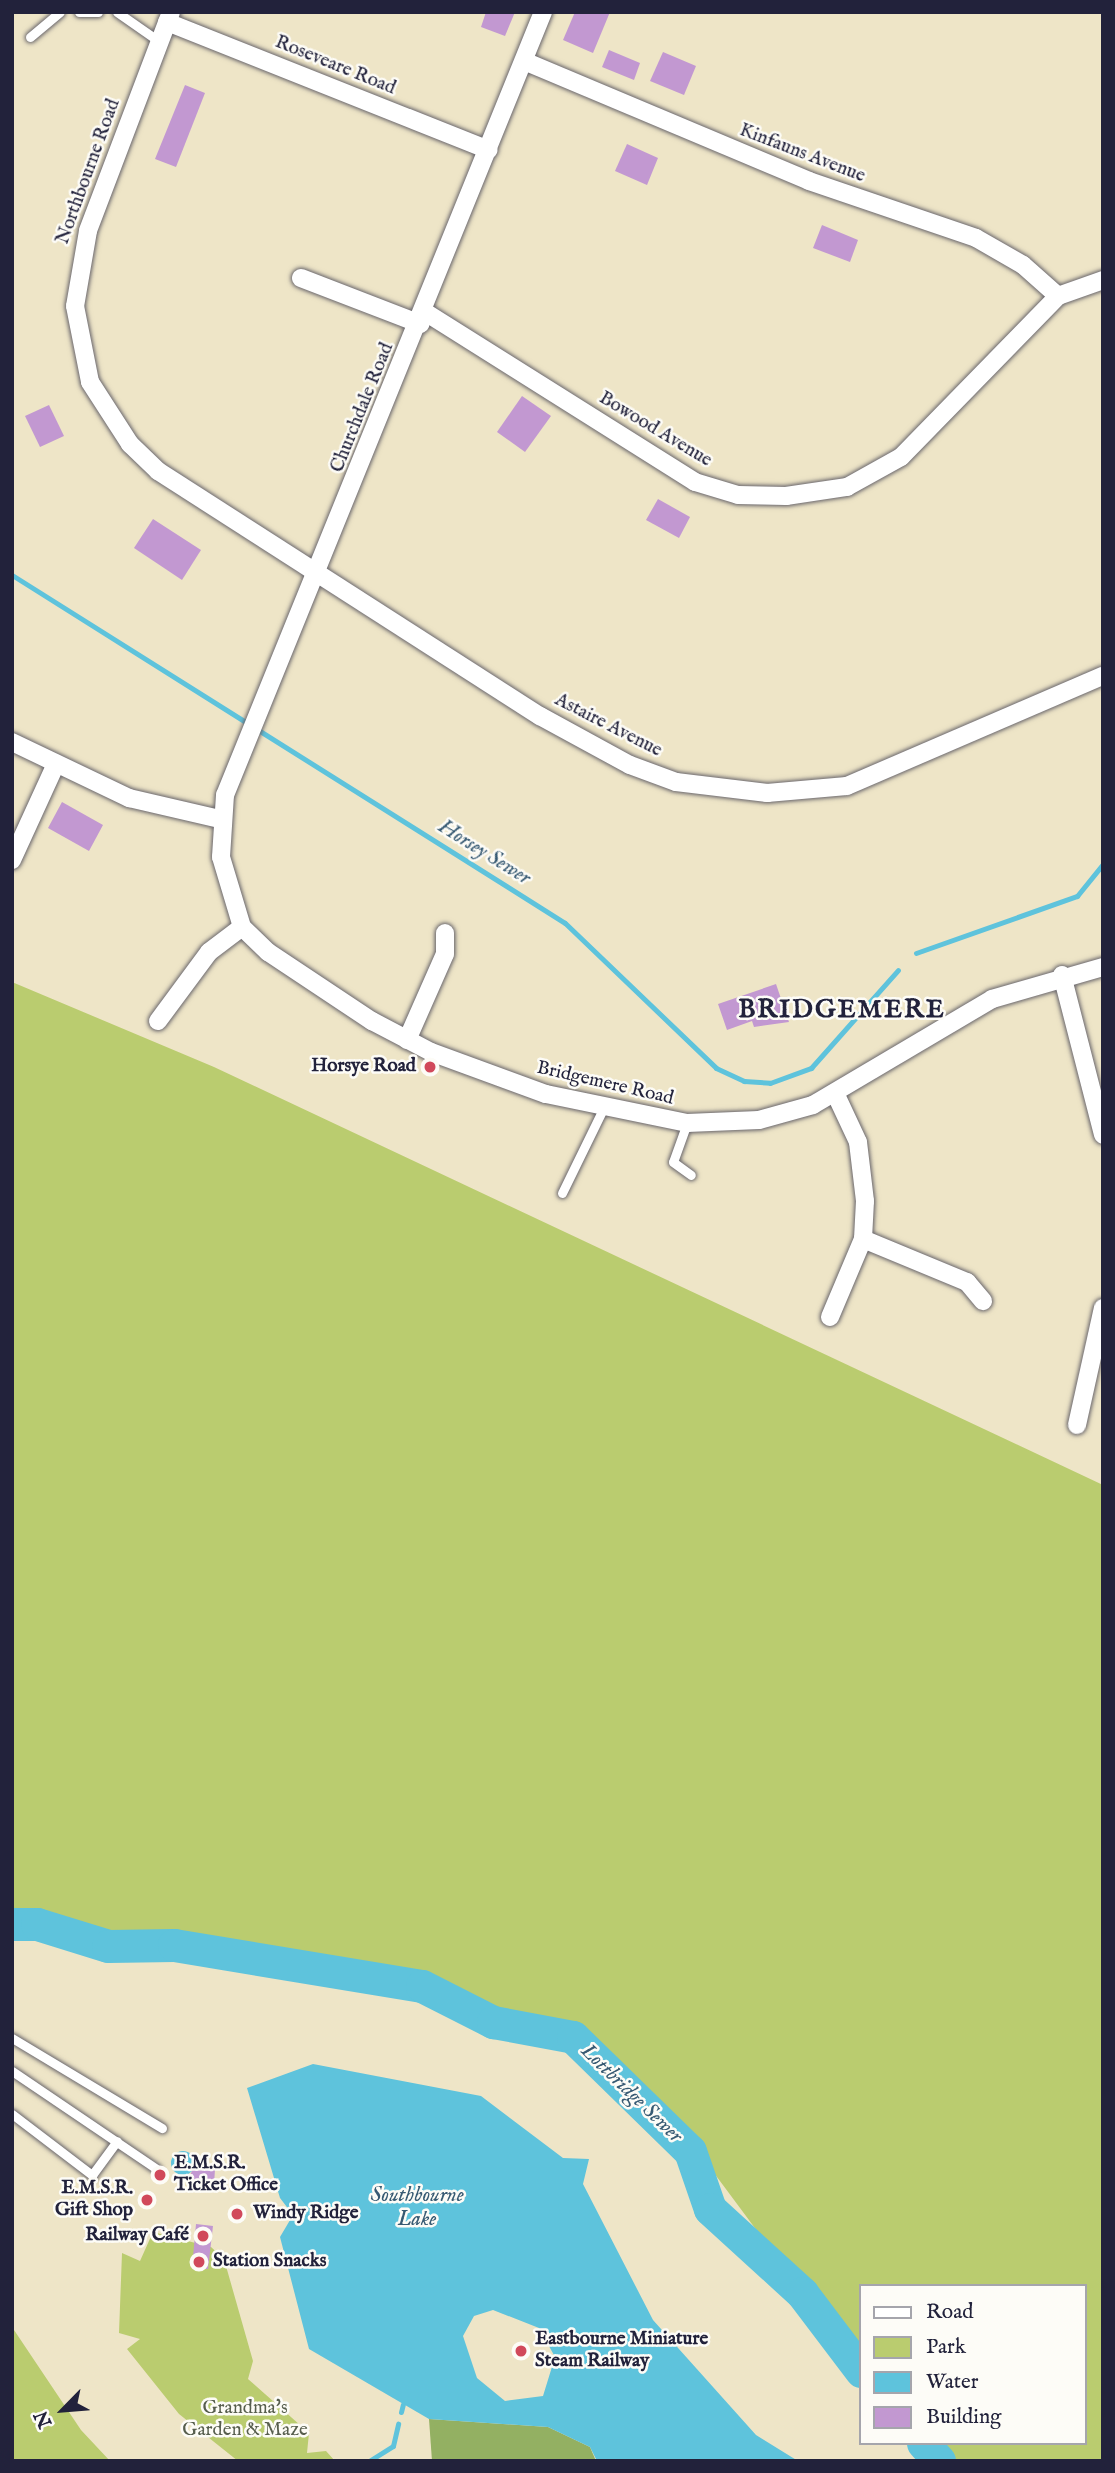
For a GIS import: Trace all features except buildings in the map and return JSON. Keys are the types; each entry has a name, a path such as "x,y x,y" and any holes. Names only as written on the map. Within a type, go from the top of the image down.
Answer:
{"street":[{"name":"Churchdale Road","path":"220,819 248,738 423,318 543,12"},
{"name":"Northbourne Road","path":"169,17 76,271 79,346 90,383 130,444 158,471 318,575"},
{"name":"Roseveare Road","path":"169,17 488,150"},
{"name":"Kinfauns Avenue","path":"524,61 809,181 976,238 1023,265 1058,296"},
{"name":"Bowood Avenue","path":"301,278 423,318 695,482 738,495 786,496 847,486 901,457 1058,296 1073,285 1103,280"},
{"name":"Astaire Avenue","path":"318,575 585,743 676,782 726,791 807,793 847,786 1103,676"},
{"path":"12,743 148,805 220,819"},
{"path":"12,860 56,764"},
{"name":"Bridgemere Road","path":"220,819 221,858 242,927 268,953 407,1040 492,1077 603,1109 687,1123 759,1120 836,1095 992,999 1062,975 1103,967"},
{"path":"158,1021 209,952 242,927"},
{"path":"407,1040 445,954 445,933"},
{"path":"1062,975 1098,1090 1103,1135"},
{"path":"830,1317 863,1239 858,1142 836,1095"},
{"path":"863,1239 967,1282 983,1301"},
{"path":"1077,1426 1103,1308"}],"lane":[{"path":"30,37 60,12"},
{"path":"79,12 97,12"},
{"path":"117,12 160,42"},
{"path":"562,1193 603,1109"},
{"path":"687,1123 673,1162 691,1175"},
{"path":"12,2038 162,2128"},
{"path":"12,2071 158,2169"},
{"path":"12,2114 92,2175 117,2141"}],"green space":[{"path":"12,982 214,1067 1103,1485 1103,2461 939,2461 925,2445 1087,2445 1087,2284 860,2284 860,2370 714,2173 573,2037 493,2022 422,1986 174,1945 108,1946 37,1924 12,1924"},
{"name":"Grandma's Garden & Maze","path":"153,2232 211,2247 224,2259 253,2361 248,2379 309,2433 307,2453 326,2451 335,2461 238,2461 179,2414 127,2349 140,2339 119,2333 122,2253 140,2261"},
{"path":"12,2327 81,2430 110,2461 12,2461"},
{"path":"429,2419 548,2427 590,2447 596,2461 432,2461"}],"water":[{"name":"Southbourne Lake","path":"313,2064 481,2096 563,2158 589,2159 583,2184 653,2320 756,2435 798,2461 597,2461 590,2447 548,2427 429,2419 309,2349 280,2237 293,2215 280,2198 247,2088","holes":["493,2310 539,2328 555,2357 543,2396 505,2401 477,2378 463,2336 474,2316"]},
{"path":"183,2151 191,2155 195,2163 191,2171 183,2175 175,2171 171,2163 175,2155"}],"waterway":[{"name":"Horsey Sewer","path":"12,575 565,923 716,1068 744,1081 770,1083 811,1068 898,970"},
{"name":"Horsey Sewer","path":"916,953 1077,896 1103,864"},
{"name":"Lottbridge Sewer","path":"12,1924 37,1924 108,1946 174,1945 422,1986 493,2022 573,2037 690,2151 710,2209 802,2293 860,2370"},
{"path":"401,2412 403,2404"},
{"path":"369,2461 393,2446 398,2424"},
{"name":"Lottbridge Sewer","path":"925,2445 939,2461"}],"place":[{"name":"Horsye Road","path":"430,1067"},
{"name":"E.M.S.R. Ticket Office","path":"160,2175"},
{"name":"E.M.S.R. Gift Shop","path":"147,2200"},
{"name":"Windy Ridge","path":"237,2214"},
{"name":"Railway Café","path":"203,2236"},
{"name":"Station Snacks","path":"199,2262"},
{"name":"Eastbourne Miniature Steam Railway","path":"521,2351"}],"district":[{"name":"BRIDGEMERE","path":"842,1010"}]}
